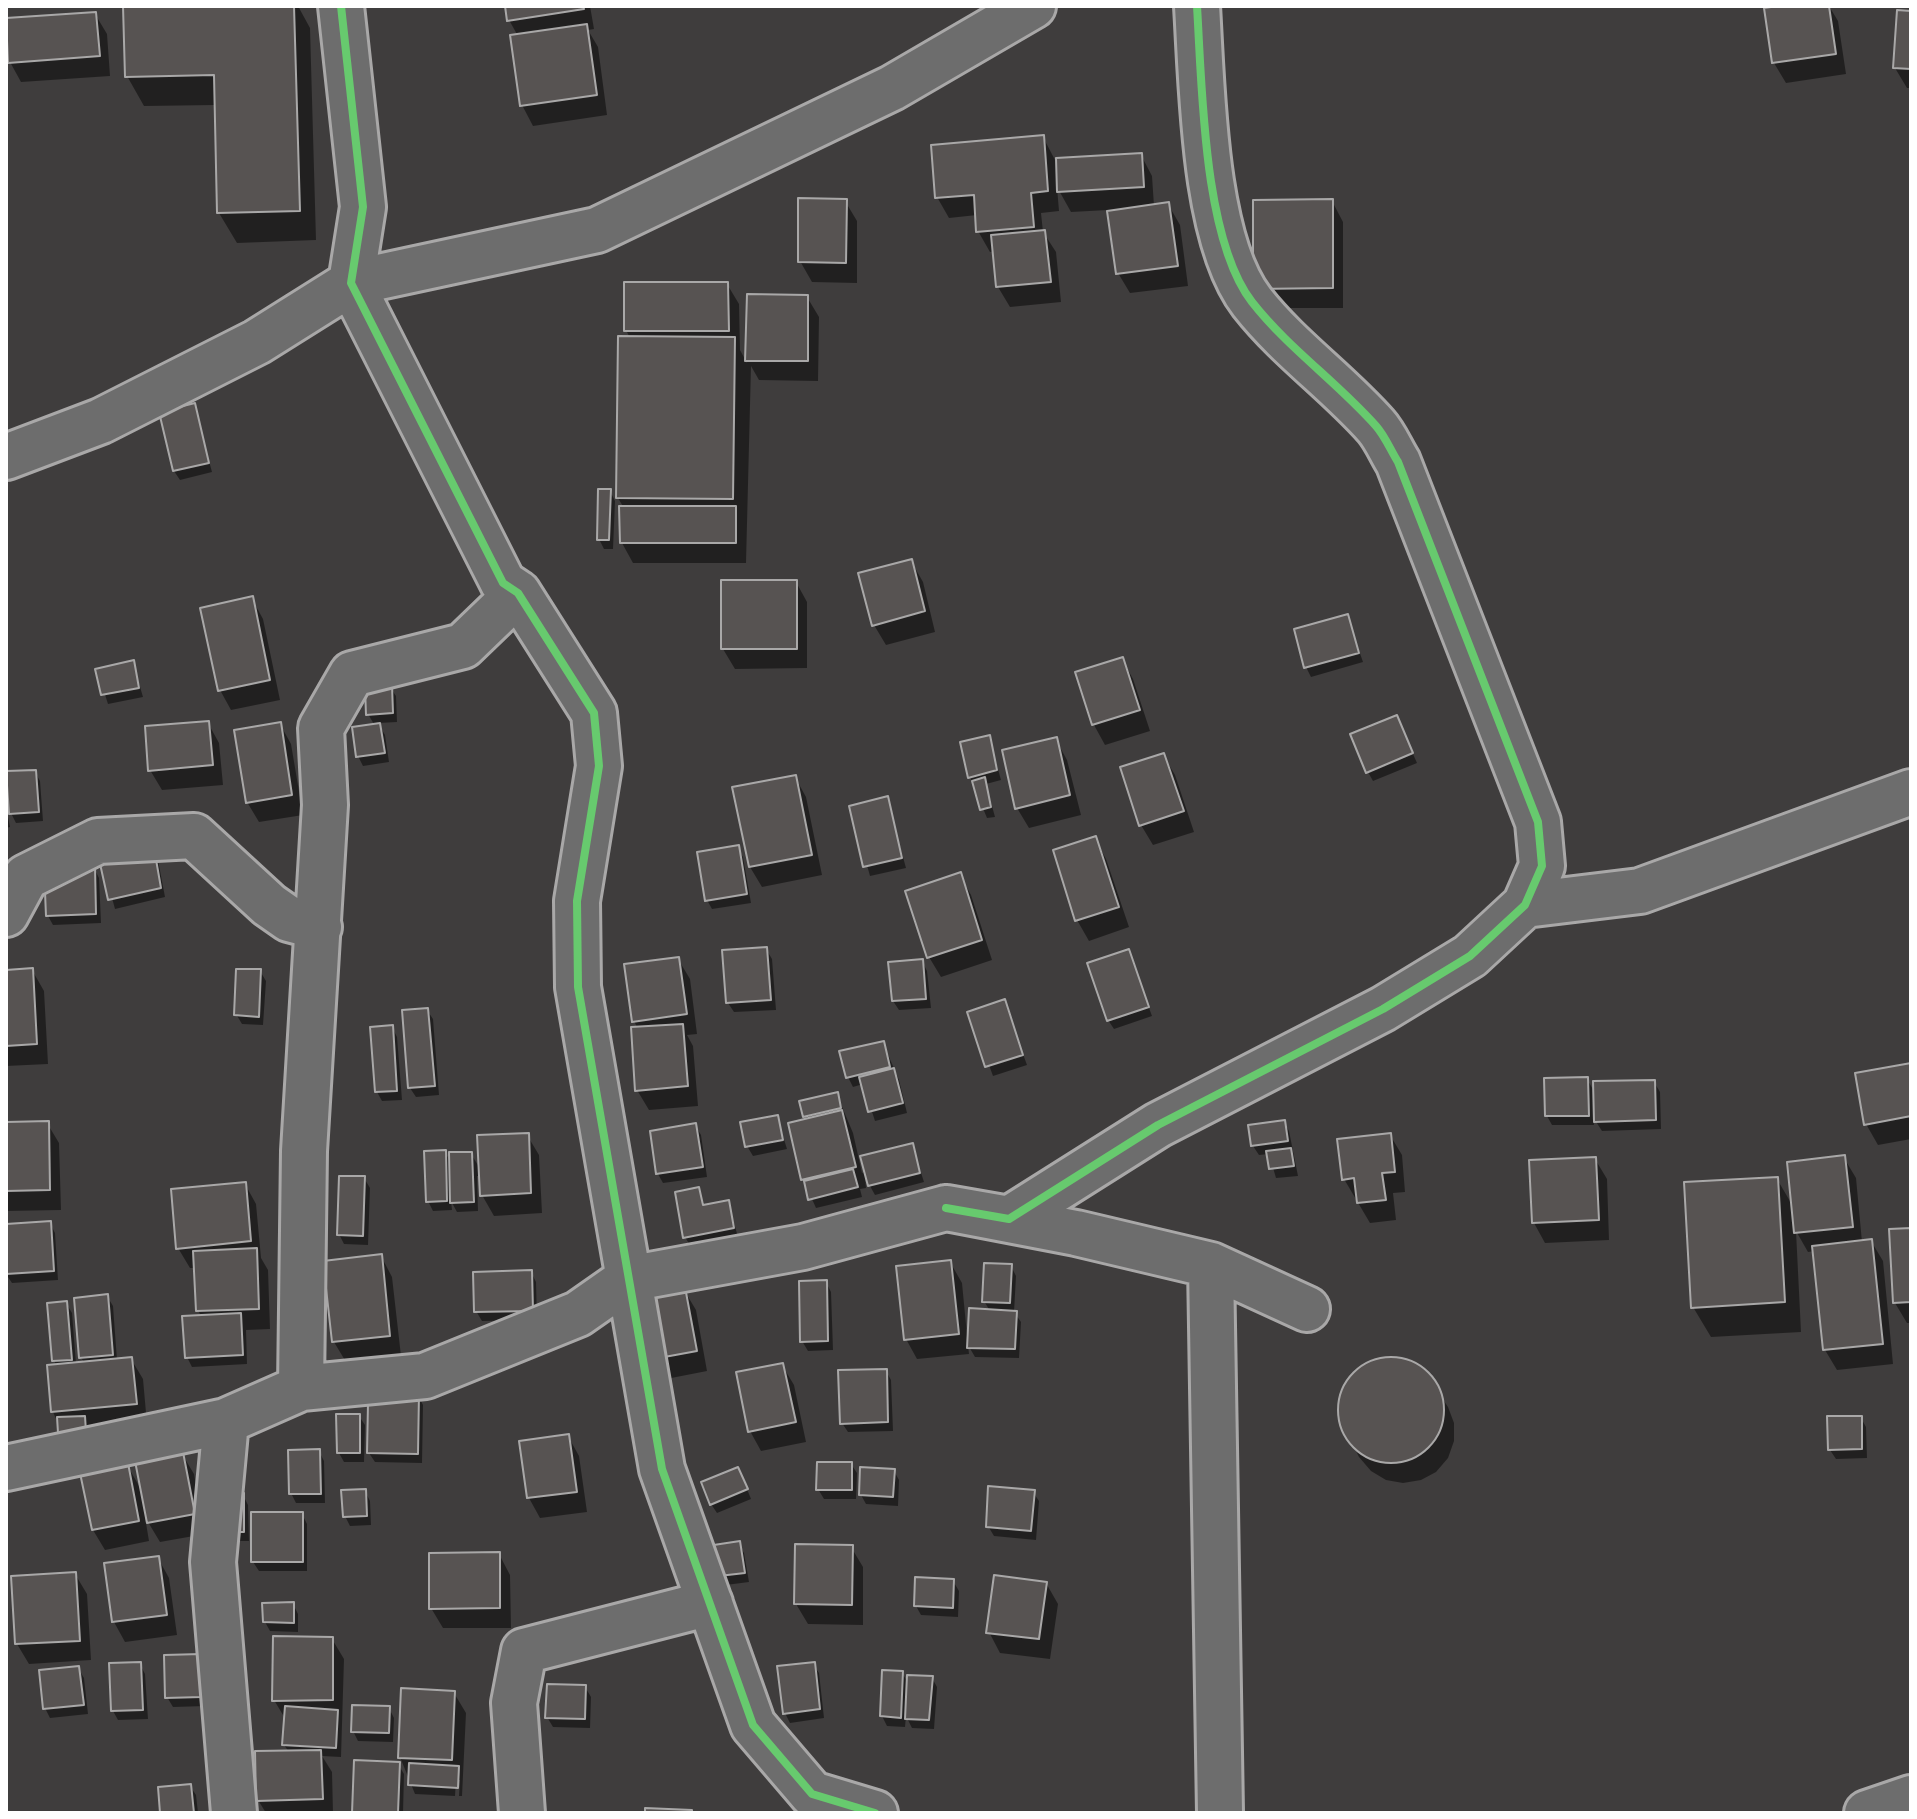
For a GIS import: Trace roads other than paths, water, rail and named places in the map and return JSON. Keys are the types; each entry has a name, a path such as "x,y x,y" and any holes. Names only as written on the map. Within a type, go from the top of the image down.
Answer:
{"street":[{"path":"341,6 363,207 351,283 503,583 518,593 594,713 599,766 577,901 578,987 662,1469 753,1725 812,1794 875,1813"},
{"path":"6,457 101,421 257,342 351,283 597,230 892,88 1033,6"},
{"path":"6,1468 226,1421 301,1388 425,1376 578,1314 628,1279 803,1247 946,1208 1009,1219 1158,1125 1383,1009 1470,956 1525,905 1542,866 1538,822 1398,462 1378,428 1289,343 1250,300 1231,266 1218,212 1204,112 1197,6"},
{"path":"301,1388 303,1166 325,805 321,728 352,674 463,646 518,593"},
{"path":"1525,905 1640,891 1911,792"},
{"path":"6,914 26,877 98,841 194,836 269,905 289,919 319,927"},
{"path":"946,1208 1076,1233 1211,1265 1307,1309"},
{"path":"1211,1265 1220,1813"},
{"path":"226,1421 213,1562 234,1813"},
{"path":"522,1813 514,1703 524,1651 710,1603"},
{"path":"1867,1813 1911,1798"}]}
